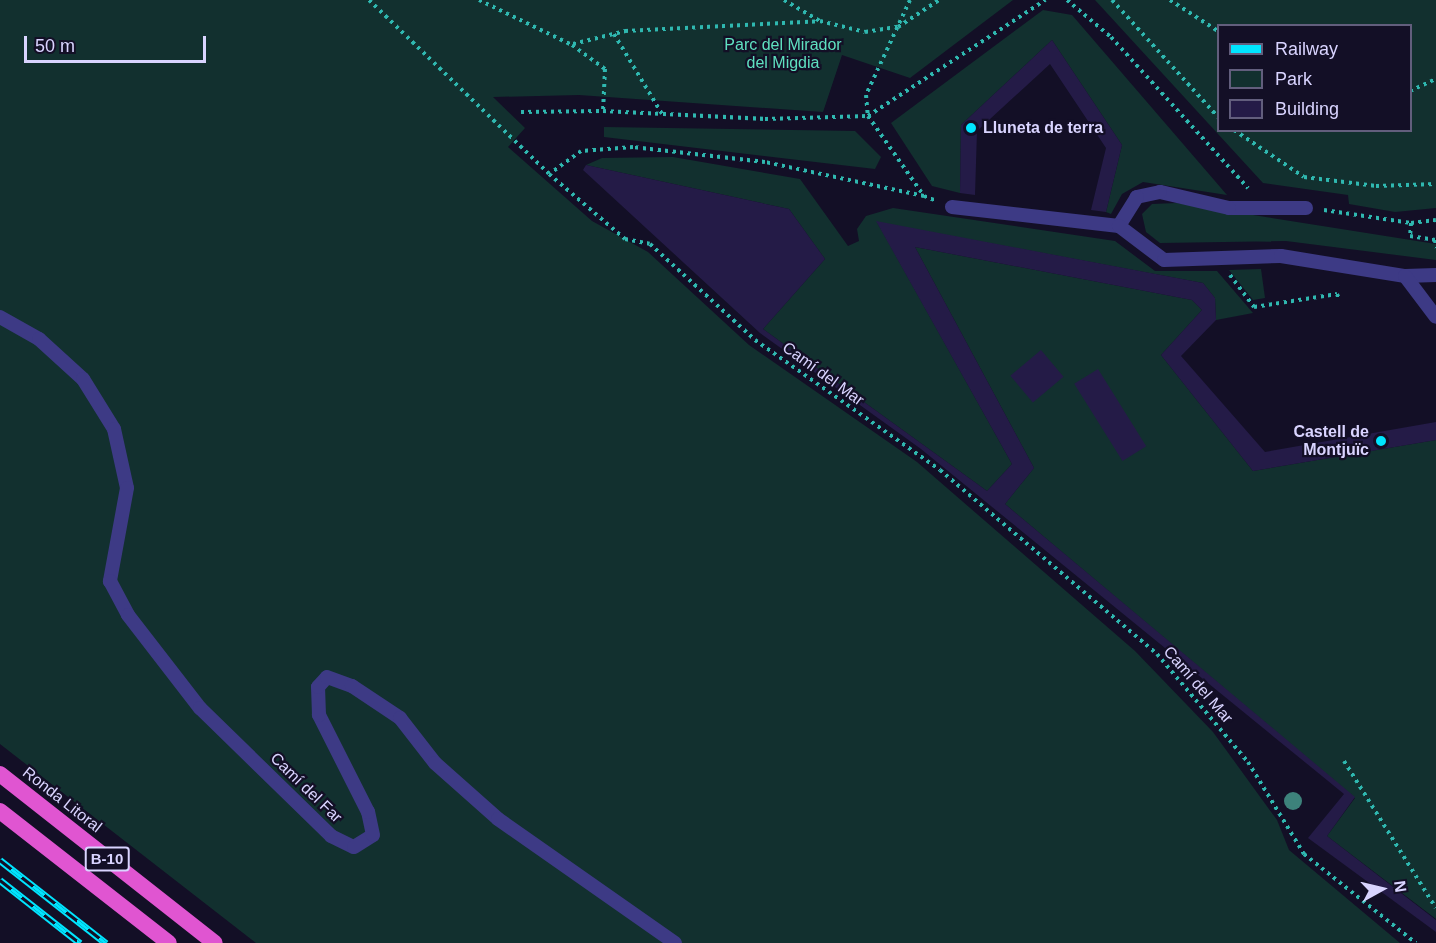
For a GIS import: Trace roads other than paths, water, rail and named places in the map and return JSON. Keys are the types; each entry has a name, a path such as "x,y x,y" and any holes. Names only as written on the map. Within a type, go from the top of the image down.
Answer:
{"highway":[{"name":"Ronda Litoral","path":"0,774 215,943"},
{"name":"B-10","path":"0,811 169,943"}],"lane":[{"path":"1119,226 1137,197 1160,192 1229,208 1306,208"},
{"path":"952,207 1119,226 1164,260 1281,256 1405,276 1436,274"},
{"path":"1405,276 1436,317"},
{"name":"Camí del Far","path":"0,317 39,339 82,380 114,429 127,488 110,581 128,615 200,708 331,836 354,847 373,835 368,812 319,715 318,687 327,678 352,686 400,718 435,763 498,819 675,943"}],"railway":[{"path":"0,860 106,943"},
{"path":"0,880 80,943"}],"place":[{"name":"Lluneta de terra","path":"971,128"},
{"name":"Castell de Montjuïc","path":"1381,441"}],"park label":[{"name":"Parc del Mirador del Migdia","path":"783,54"}]}
